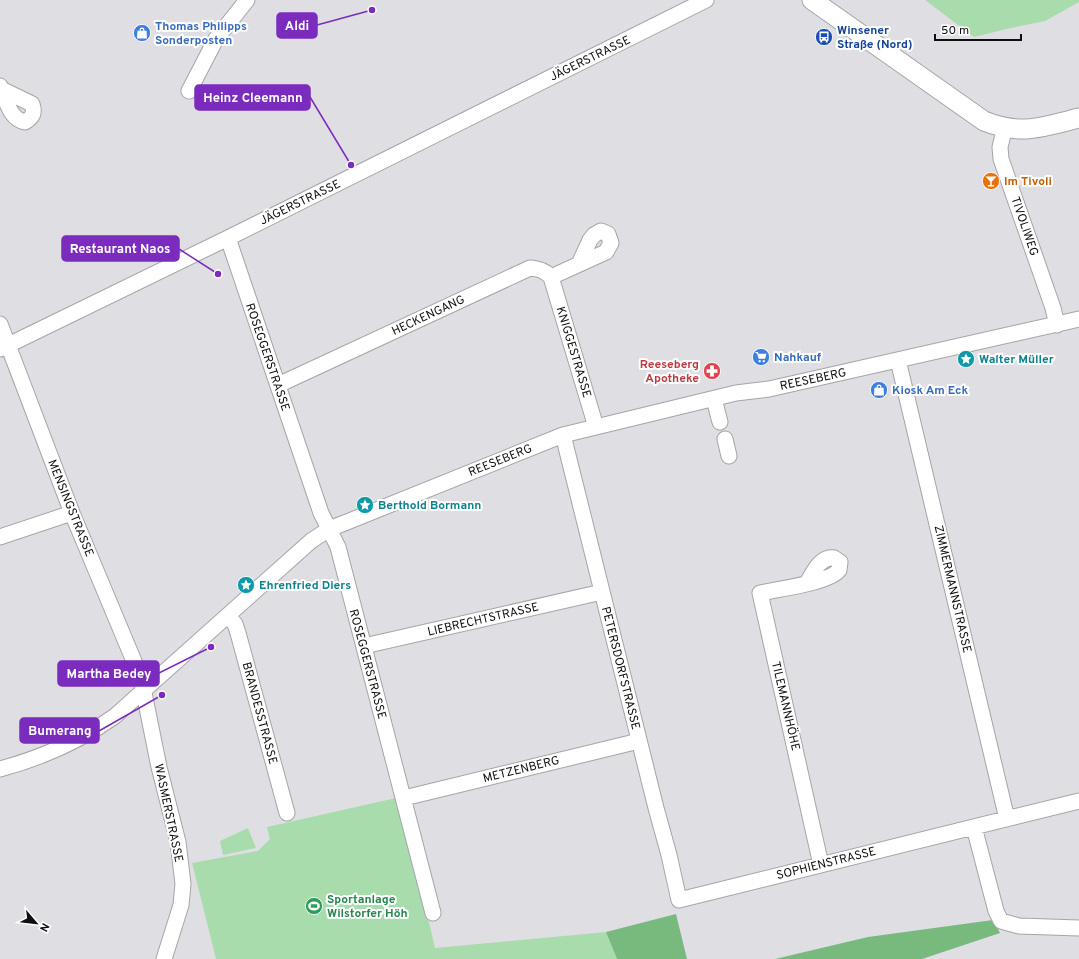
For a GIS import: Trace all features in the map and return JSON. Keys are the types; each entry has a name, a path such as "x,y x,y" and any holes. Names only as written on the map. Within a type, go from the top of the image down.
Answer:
{"main road":[{"path":"812,0 980,118 1004,127 1030,130 1079,118"}],"street":[{"path":"189,91 216,39 246,0"},
{"name":"JÄGERSTRASSE","path":"4,347 228,238 706,0"},
{"name":"TIVOLIWEG","path":"1004,127 1000,147 1001,159 1053,308 1057,325"},
{"name":"ROSEGGERSTRASSE","path":"228,238 321,513 338,547 433,913"},
{"path":"551,277 579,264"},
{"name":"HECKENGANG","path":"278,385 530,268 540,269 551,277"},
{"name":"KNIGGESTRASSE","path":"551,277 596,427"},
{"name":"REESEBERG","path":"0,769 42,756 96,729 123,709 311,541 329,530 563,435 714,398 769,389 1079,320"},
{"name":"MENSINGSTRASSE","path":"0,324 4,347 139,671 144,690"},
{"name":"ZIMMERMANNSTRASSE","path":"898,360 1007,819"},
{"path":"714,398 720,422"},
{"name":"PETERSDORFSTRASSE","path":"563,435 669,855 678,900"},
{"path":"725,439 729,456"},
{"path":"0,537 72,513"},
{"name":"TILEMANNHÖHE","path":"807,583 760,593 821,865"},
{"name":"LIEBRECHTSTRASSE","path":"364,646 602,592"},
{"name":"BRANDESSTRASSE","path":"228,616 235,624 238,632 286,813"},
{"name":"WASMERSTRASSE","path":"144,690 159,767 178,842 183,884 181,905 164,959"},
{"name":"METZENBERG","path":"404,798 639,741"},
{"name":"SOPHIENSTRASSE","path":"678,900 1079,801"},
{"path":"974,827 997,915 1001,921 1019,926 1079,928"}],"green space":[{"path":"925,0 1079,0 1079,2 1045,21 974,37"},
{"name":"Sportanlage Wilstorfer Höh","path":"396,798 401,803 435,948 606,932 617,959 216,959 192,863 258,851 270,839 267,827"},
{"path":"248,828 256,848 223,855 220,841"},
{"path":"676,914 687,959 617,959 606,932"},
{"path":"993,920 1000,933 922,959 775,959 868,937"}],"place":[{"name":"Aldi","path":"372,10"},
{"name":"Thomas Philipps Sonderposten","path":"142,33"},
{"name":"Winsener Straße (Nord)","path":"824,37"},
{"name":"Heinz Cleemann","path":"351,165"},
{"name":"Im Tivoli","path":"991,181"},
{"name":"Restaurant Naos","path":"218,274"},
{"name":"Nahkauf","path":"761,357"},
{"name":"Walter Müller","path":"966,359"},
{"name":"Reeseberg Apotheke","path":"712,371"},
{"name":"Kiosk Am Eck","path":"879,390"},
{"name":"Berthold Bormann","path":"365,505"},
{"name":"Ehrenfried Diers","path":"246,585"},
{"name":"Martha Bedey","path":"211,647"},
{"name":"Bumerang","path":"162,695"},
{"name":"Sportanlage Wilstorfer Höh","path":"314,906"}]}
